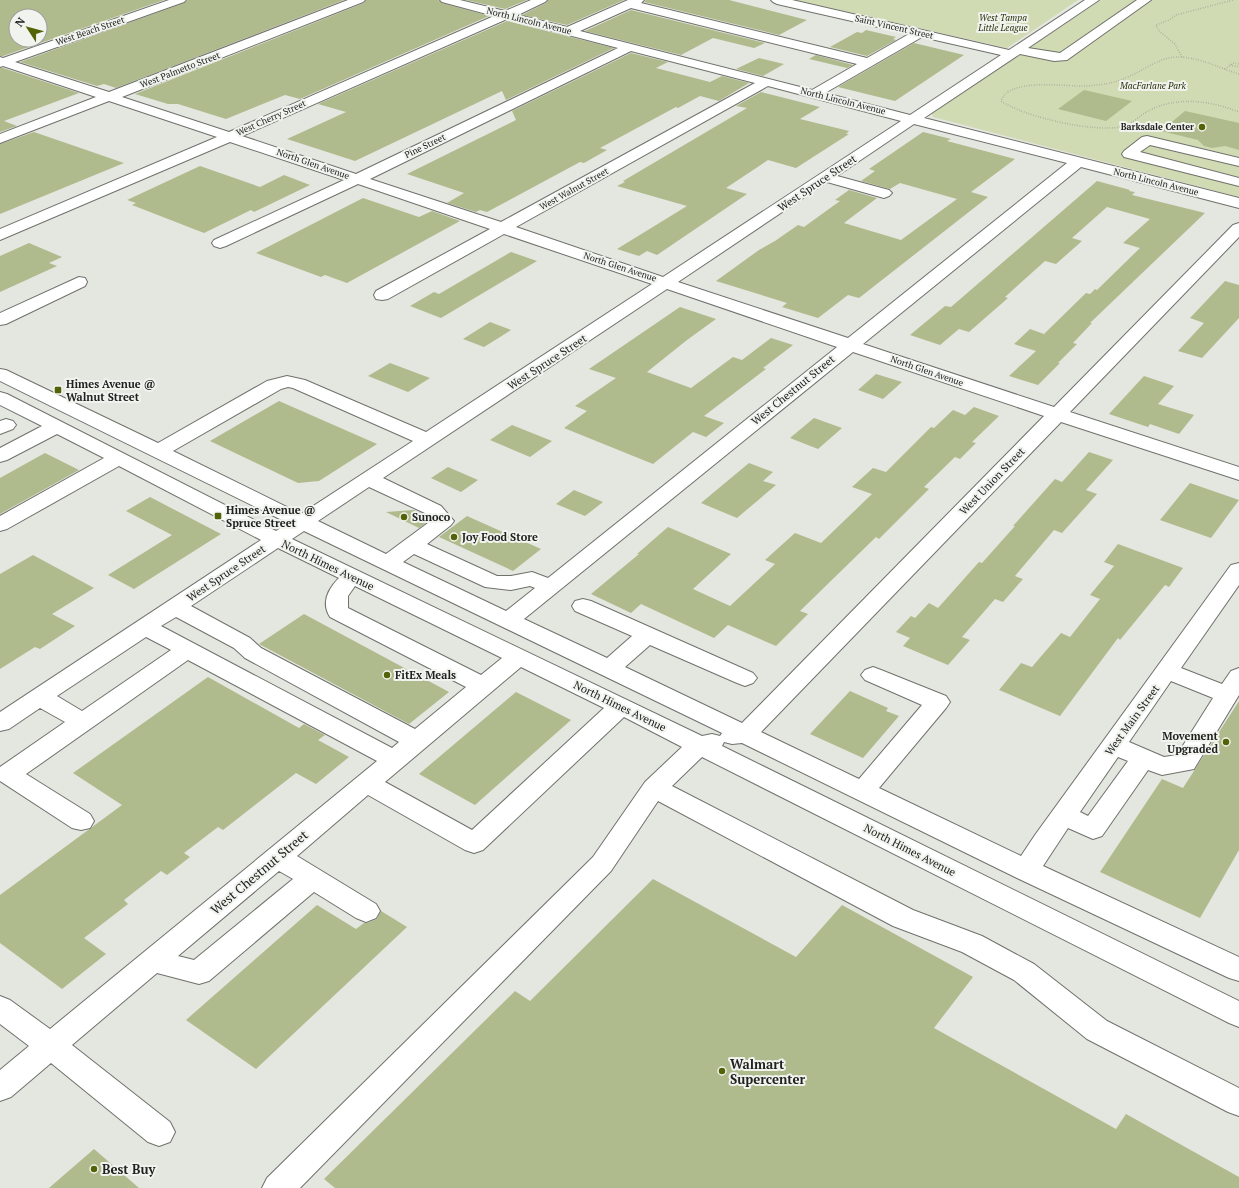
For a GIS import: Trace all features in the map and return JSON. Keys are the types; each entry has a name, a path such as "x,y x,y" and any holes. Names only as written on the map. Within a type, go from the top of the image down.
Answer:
{"street":[{"name":"West Beach Street","path":"1,62 180,0"},
{"name":"West Palmetto Street","path":"0,139 359,0"},
{"name":"North Lincoln Avenue","path":"446,0 1239,203"},
{"name":"West Cherry Street","path":"0,235 542,0"},
{"name":"Saint Vincent Street","path":"777,0 920,33 964,36 1015,52 1054,57 1063,57 1145,0"},
{"name":"West Spruce Street","path":"0,723 1093,0"},
{"path":"569,32 634,2 870,63"},
{"path":"942,26 964,36"},
{"path":"814,94 920,33"},
{"name":"Pine Street","path":"220,243 357,179 630,47"},
{"name":"North Glen Avenue","path":"1,62 231,136 667,282 1057,415 1239,474"},
{"name":"West Walnut Street","path":"382,295 766,82"},
{"path":"1239,162 1147,140 1129,154 1239,182"},
{"path":"1120,172 1141,157"},
{"name":"West Chestnut Street","path":"509,620 1078,162"},
{"path":"826,177 884,193"},
{"name":"West Union Street","path":"745,734 1239,228"},
{"path":"0,320 79,282"},
{"path":"0,374 302,522 509,620 1026,871 1239,970"},
{"path":"159,451 274,385 287,381 299,384 427,440"},
{"name":"North Himes Avenue","path":"0,398 58,426 276,539 700,745 1239,1015"},
{"path":"2,454 58,426"},
{"path":"1,523 119,458"},
{"path":"368,479 434,510 444,521 388,563"},
{"path":"413,545 493,582 511,582 532,579 550,587"},
{"name":"West Main Street","path":"1026,871 1064,815 1239,570"},
{"path":"450,592 476,574"},
{"path":"353,576 341,586 335,602 338,612 483,686"},
{"path":"583,606 745,678"},
{"path":"175,607 242,643 253,653 417,741"},
{"path":"145,627 394,760"},
{"path":"609,669 647,635"},
{"path":"81,821 8,774 188,649"},
{"name":"West Chestnut Street","path":"0,1088 519,656"},
{"path":"548,670 592,679 616,688 694,725 720,734 735,736 745,734"},
{"path":"1114,745 1162,766 1185,763 1233,686 1166,671"},
{"path":"863,791 938,702 873,674"},
{"path":"40,697 83,722"},
{"path":"367,783 474,843 621,706"},
{"path":"278,1188 602,864 654,788 700,745 712,742 736,745 868,810 925,828 949,833"},
{"path":"1064,815 1094,829 1143,758"},
{"path":"654,788 903,918 972,944 1024,972 1097,1030 1239,1103"},
{"path":"278,857 366,911"},
{"path":"153,961 198,973 312,878"},
{"path":"0,1008 51,1046 159,1132"}],"path":[{"path":"1182,57 1175,44 1158,30 1156,25 1169,20 1176,15 1233,0"},
{"path":"1239,74 1200,59 1182,57 1166,58 1126,78 1107,84 1082,87 1045,86 1015,88 1006,92 1001,101 1006,107 1016,111 1049,120 1112,127 1131,124 1155,107 1179,102 1206,103 1231,108 1239,112"},
{"path":"1225,69 1233,63 1239,64"},
{"path":"1230,65 1239,67"}],"green space":[{"name":"West Tampa Little League","path":"795,0 1078,0 1007,48"},
{"name":"MacFarlane Park","path":"1101,0 1239,0 1239,197 933,117 932,113"}],"building":[{"path":"0,0 164,0 48,40 48,8 8,8 8,48 26,48 0,56"},
{"path":"188,0 344,0 116,88 104,84 97,86 20,62 184,3"},
{"path":"366,0 438,0 442,3 489,16 300,99 285,95 226,119 178,104 168,104 135,94 364,3"},
{"path":"466,0 527,0 505,9"},
{"path":"548,0 624,0 567,25 522,15 546,3"},
{"path":"646,0 729,0 807,20 779,35 644,2"},
{"path":"631,10 765,43 754,48 713,38 681,55 585,31"},
{"path":"507,21 614,48 506,100 502,91 355,161 287,139 346,112 318,104"},
{"path":"866,30 896,37 893,39 896,40 867,56 830,47 857,32 862,33"},
{"path":"914,43 964,55 895,101 838,87"},
{"path":"631,53 668,62 656,68 710,82 722,76 749,83 719,101 700,96 678,108 676,107 600,148 607,150 584,163 580,162 487,212 480,210 476,212 447,203 464,193 407,174 516,120 512,111"},
{"path":"816,55 853,65 847,68 809,59"},
{"path":"759,58 784,64 763,76 736,69"},
{"path":"0,68 79,93 4,121 17,126 0,132"},
{"path":"1084,90 1132,101 1106,121 1058,109"},
{"path":"761,92 820,107 800,119 849,131 846,134 849,134 796,168 768,160 726,188 747,194 657,255 647,251 639,256 617,249 687,206 617,186 625,182 623,181 747,108 736,106"},
{"name":"Barksdale Center","path":"1185,111 1239,123 1239,150 1225,146 1212,148 1204,146 1198,140 1161,131"},
{"path":"34,132 124,163 0,214 0,144"},
{"path":"923,132 951,139 947,141 1015,159 971,192 988,197 859,298 848,295 818,318 782,307 787,303 716,281 759,250 798,225 804,227 840,201 835,200 849,190 877,198 844,223 901,240 957,199 900,183 890,189 861,181 875,171 869,169"},
{"path":"200,166 260,187 284,175 310,185 254,212 251,210 204,233 132,205 136,203 127,200"},
{"path":"1097,181 1135,192 1132,195 1205,213 1090,323 1092,323 1073,343 1077,344 1038,385 1009,376 1036,351 1014,344 1030,329 1044,334 1086,293 1090,294 1095,289 1097,290 1140,248 1123,243 1150,219 1107,207 1072,238 1082,241 1056,264 1045,261 1005,297 1008,298 969,332 959,329 940,345 910,335 945,306 951,307"},
{"path":"363,198 419,217 432,211 460,221 347,283 325,275 321,277 256,253"},
{"path":"29,243 62,257 49,263 57,266 0,292 0,256"},
{"path":"511,252 537,261 441,318 410,306 434,292 439,294"},
{"path":"1225,281 1239,285 1239,318 1202,358 1178,351 1204,323 1190,318"},
{"path":"680,307 716,319 647,372 691,388 733,357 742,360 771,338 793,345 763,368 766,369 704,416 724,423 706,437 693,432 653,464 564,428 587,411 575,406 616,378 589,369"},
{"path":"490,322 511,330 484,347 463,339"},
{"path":"390,363 430,378 408,392 368,376"},
{"path":"876,374 902,382 883,399 858,390"},
{"path":"1144,376 1174,386 1158,404 1194,415 1179,434 1150,424 1148,427 1109,414"},
{"path":"279,401 377,444 319,481 298,483 210,441"},
{"path":"974,407 999,416 972,442 976,443 960,459 955,457 924,487 929,489 879,539 876,537 800,611 808,614 776,646 728,625 714,638 641,604 631,613 591,594 639,554 637,554 668,527 731,554 693,589 730,606 775,564 765,560 795,533 821,543 872,494 852,487 873,468 886,472 931,427 934,428 953,410 965,415"},
{"path":"814,418 842,428 818,449 790,438"},
{"path":"512,425 552,441 530,457 490,440"},
{"path":"1089,452 1113,460 1086,490 1097,494 1062,533 1054,530 1015,576 1023,579 1003,602 995,599 962,637 970,640 948,665 903,646 910,638 896,632 911,616 915,618 929,603 938,608 979,562 982,563 1055,479 1062,482"},
{"path":"45,453 79,470 0,514 0,478"},
{"path":"749,463 773,472 763,481 776,485 737,518 701,503"},
{"path":"448,467 478,480 461,492 431,478"},
{"path":"1190,483 1239,500 1211,538 1160,520"},
{"path":"574,490 603,502 585,516 556,504"},
{"path":"150,497 221,534 134,589 108,575 172,535 126,511"},
{"path":"414,510 426,515 430,520 419,528 386,512"},
{"path":"467,516 541,549 513,571 439,537"},
{"path":"1118,544 1183,568 1169,587 1165,585 1120,640 1118,638 1060,716 999,690 1021,663 1032,667 1061,633 1070,637 1100,599 1090,595 1114,566 1104,562"},
{"path":"33,555 94,588 52,614 75,626 40,649 35,647 0,669 0,574"},
{"path":"304,614 449,692 409,724 259,644"},
{"path":"208,677 299,728 304,724 325,735 318,740 349,757 316,784 296,773 223,830 218,827 184,853 190,857 167,875 161,871 124,900 128,904 84,938 106,954 62,989 0,943 0,895 122,805 73,773"},
{"path":"850,691 888,708 886,711 899,716 863,758 810,734"},
{"path":"516,692 571,720 475,805 419,774"},
{"path":"1239,701 1239,850 1200,918 1100,872 1162,779 1183,788"},
{"name":"Walmart Supercenter","path":"653,879 796,957 842,905 973,977 934,1028 1116,1129 1126,1114 1239,1177 1239,1188 335,1188 324,1179 515,991 530,1001"},
{"path":"317,905 356,929 364,923 377,919 381,911 407,927 256,1069 186,1020"},
{"name":"Best Buy","path":"94,1149 139,1188 49,1188"}],"place":[{"name":"Barksdale Center","path":"1202,127"},
{"name":"Himes Avenue @ Walnut Street","path":"58,390"},
{"name":"Himes Avenue @ Spruce Street","path":"218,516"},
{"name":"Sunoco","path":"404,517"},
{"name":"Joy Food Store","path":"454,537"},
{"name":"FitEx Meals","path":"387,675"},
{"name":"Movement Upgraded","path":"1226,742"},
{"name":"Walmart Supercenter","path":"722,1071"},
{"name":"Best Buy","path":"94,1169"}]}
